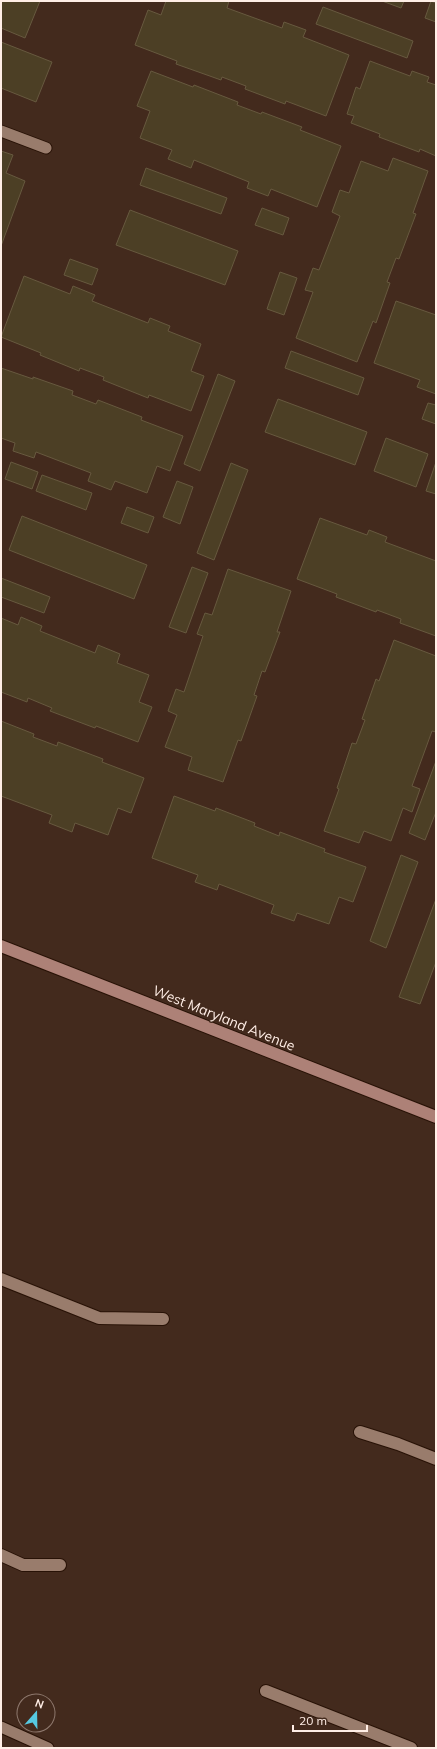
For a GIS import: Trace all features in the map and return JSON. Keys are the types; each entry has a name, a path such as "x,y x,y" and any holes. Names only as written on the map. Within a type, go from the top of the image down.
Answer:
{"street":[{"name":"West Maryland Avenue","path":"1,946 436,1118"},
{"path":"1,1279 99,1318 163,1320"},
{"path":"360,1432 398,1444 436,1459"},
{"path":"1,1556 22,1565 60,1565"},
{"path":"266,1691 411,1748"}],"lane":[{"path":"1,131 46,148"},
{"path":"1,1727 48,1748"}],"building":[{"path":"1,1 40,1 25,38 1,28"},
{"path":"166,1 229,1 227,8 282,28 284,22 306,30 303,37 349,55 326,116 286,101 285,104 245,89 246,86 222,77 221,80 176,64 177,61 135,45 148,10 161,15"},
{"path":"382,1 404,1 401,8"},
{"path":"431,1 436,3 436,22 425,18"},
{"path":"323,7 413,41 407,58 316,24"},
{"path":"1,42 52,62 36,102 1,88"},
{"path":"370,61 410,76 412,71 429,77 427,82 436,85 436,156 420,149 419,152 379,137 380,134 351,123 354,116 347,114 356,87 360,89"},
{"path":"151,71 193,87 194,85 238,102 237,105 261,114 262,112 302,127 300,130 341,146 317,207 271,189 268,196 247,188 249,182 194,160 191,168 168,159 172,150 140,138 150,111 137,106"},
{"path":"1,151 13,155 6,173 25,181 1,246"},
{"path":"393,158 428,171 413,213 416,214 399,259 396,258 387,282 390,283 376,323 373,321 357,362 296,338 313,292 305,290 313,268 319,270 340,216 332,212 340,190 349,193 361,161 388,171"},
{"path":"146,168 227,198 221,214 140,185"},
{"path":"262,208 289,218 283,235 255,225"},
{"path":"130,210 238,251 225,285 116,245"},
{"path":"70,259 98,269 92,285 64,275"},
{"path":"280,272 297,278 284,315 267,309"},
{"path":"24,276 70,294 73,286 95,295 92,301 148,323 150,318 170,326 168,331 201,344 191,371 204,376 191,411 149,395 148,398 103,380 104,377 80,368 79,371 40,355 41,353 1,337"},
{"path":"396,301 436,315 436,394 417,387 420,380 374,363"},
{"path":"291,351 364,378 358,395 285,368"},
{"path":"1,368 73,391 72,395 96,404 98,400 142,417 141,420 183,436 170,471 157,466 147,493 115,481 111,490 88,481 91,473 36,452 34,458 13,451 15,443 1,438"},
{"path":"218,374 235,381 200,471 184,464"},
{"path":"278,399 367,432 355,465 265,432"},
{"path":"428,403 436,405 436,424 422,419"},
{"path":"386,438 428,454 416,487 374,471"},
{"path":"11,462 38,472 32,489 5,479"},
{"path":"436,462 436,494 426,491"},
{"path":"231,463 248,470 214,560 197,553"},
{"path":"42,475 92,493 86,510 36,491"},
{"path":"177,481 193,487 180,524 163,517"},
{"path":"127,507 154,517 148,533 121,523"},
{"path":"22,516 147,565 134,599 9,550"},
{"path":"320,518 367,535 369,530 387,537 385,542 436,561 436,636 400,623 401,619 377,610 376,612 336,597 337,594 297,579"},
{"path":"192,567 208,573 186,633 169,627"},
{"path":"228,569 291,591 277,632 280,632 265,672 262,671 254,695 257,696 241,741 238,740 223,782 188,770 192,757 165,747 177,715 168,711 176,689 184,692 203,636 197,634 205,613 212,615"},
{"path":"1,578 50,597 44,613 1,597"},
{"path":"21,617 42,626 40,631 95,653 98,645 120,654 117,663 149,675 139,702 152,707 138,742 50,711 52,708 28,698 27,702 1,692 1,618 18,625"},
{"path":"394,640 436,656 436,732 432,731 412,786 420,789 412,812 403,808 391,841 364,831 359,843 324,831 339,789 337,788 352,743 356,744 365,720 362,719 376,679 379,681"},
{"path":"1,721 34,734 33,737 57,746 58,742 103,759 102,762 144,778 131,813 118,808 108,835 75,823 72,832 49,823 52,815 1,796"},
{"path":"436,761 436,812 425,840 409,833"},
{"path":"174,796 215,811 216,808 255,823 254,826 279,836 280,832 325,849 324,852 366,867 353,902 339,897 329,924 297,913 294,921 271,913 274,905 219,884 217,890 195,882 198,875 152,858"},
{"path":"401,855 418,862 386,948 370,941"},
{"path":"436,899 436,962 420,1004 399,997"}]}
